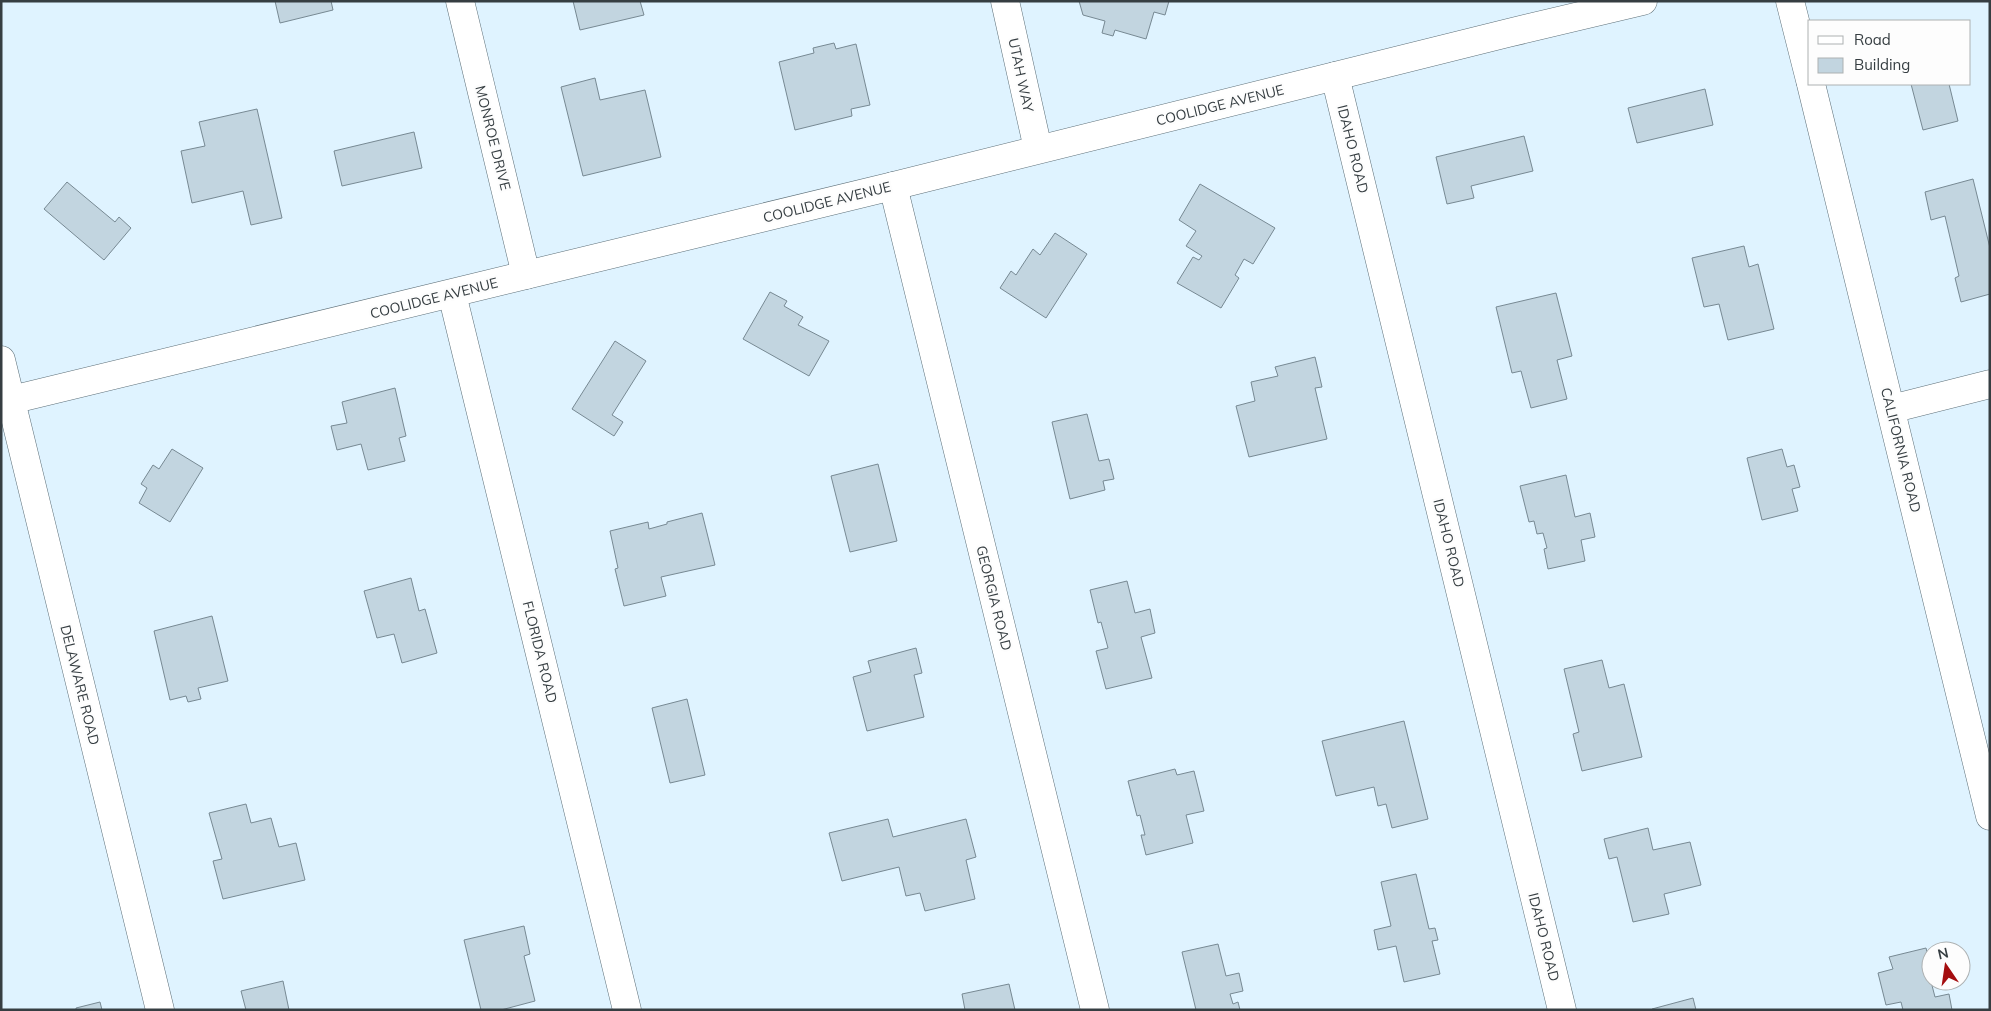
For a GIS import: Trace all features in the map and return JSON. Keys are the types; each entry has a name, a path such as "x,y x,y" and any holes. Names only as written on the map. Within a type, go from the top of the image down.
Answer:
{"street":[{"name":"MONROE DRIVE","path":"460,1 526,275"},
{"name":"UTAH WAY","path":"1005,1 1038,149"},
{"name":"COOLIDGE AVENUE","path":"11,400 452,294 1643,1"},
{"name":"CALIFORNIA ROAD","path":"1790,1 1808,74"},
{"name":"IDAHO ROAD","path":"1336,76 1562,1010"},
{"name":"CALIFORNIA ROAD","path":"1811,85 1990,816"},
{"name":"GEORGIA ROAD","path":"893,186 1095,1010"},
{"name":"FLORIDA ROAD","path":"452,294 627,1010"},
{"name":"DELAWARE ROAD","path":"1,360 160,1010"},
{"path":"1891,409 1990,384"}],"building":[{"path":"275,1 331,1 333,10 280,23"},
{"path":"573,1 640,1 644,15 580,30"},
{"path":"1079,1 1169,1 1165,15 1154,12 1146,39 1115,30 1113,36 1102,33 1105,21 1083,15"},
{"path":"834,43 836,49 856,44 870,105 851,109 852,116 795,130 779,62 814,53 813,48"},
{"path":"595,78 600,100 645,90 661,157 583,176 561,87"},
{"path":"1911,85 1949,85 1958,121 1923,130"},
{"path":"1705,89 1713,125 1637,143 1628,108"},
{"path":"257,109 282,218 251,225 243,191 192,203 181,151 205,146 199,122"},
{"path":"414,132 422,168 342,186 334,151"},
{"path":"1524,136 1533,171 1471,186 1474,198 1447,204 1436,157"},
{"path":"1973,179 1990,248 1990,294 1961,302 1955,278 1959,276 1945,216 1931,220 1925,192"},
{"path":"67,182 115,222 119,217 131,228 104,260 44,209"},
{"path":"1200,184 1275,228 1253,264 1244,259 1235,275 1239,278 1221,308 1177,283 1193,257 1199,260 1202,256 1186,246 1196,231 1179,220"},
{"path":"1055,233 1087,254 1046,318 1000,288 1011,271 1016,275 1033,249 1040,255"},
{"path":"1744,246 1749,267 1758,264 1774,329 1728,340 1719,304 1704,307 1692,258"},
{"path":"770,292 787,301 784,306 803,317 798,325 829,341 809,376 743,339"},
{"path":"1556,293 1572,356 1557,360 1567,399 1531,408 1521,371 1512,373 1496,307"},
{"path":"615,341 646,361 612,415 623,422 614,436 572,409"},
{"path":"1315,357 1322,387 1315,388 1327,439 1249,457 1236,406 1255,401 1251,382 1278,376 1275,367"},
{"path":"395,388 406,436 399,438 405,461 368,470 361,444 337,450 331,426 347,423 342,402"},
{"path":"1087,414 1099,461 1109,459 1114,479 1103,481 1105,490 1070,499 1052,422"},
{"path":"172,449 203,468 170,522 139,503 147,488 141,484 153,465 159,469"},
{"path":"1782,449 1787,467 1794,465 1800,487 1792,489 1798,511 1762,520 1747,458"},
{"path":"878,464 897,541 850,552 831,476"},
{"path":"1566,475 1575,517 1590,513 1595,537 1581,540 1585,561 1548,569 1544,549 1547,548 1543,533 1537,534 1534,521 1529,522 1520,486"},
{"path":"702,513 715,565 661,577 666,596 624,606 615,569 618,568 610,531 648,522 649,529"},
{"path":"411,578 419,611 425,609 437,653 402,663 394,634 377,638 364,591"},
{"path":"1127,581 1135,613 1150,609 1155,633 1141,637 1152,678 1106,689 1096,651 1108,648 1101,622 1098,623 1090,590"},
{"path":"212,616 228,681 198,688 201,699 188,702 186,696 170,700 154,631"},
{"path":"916,648 922,673 914,675 924,717 867,731 853,677 871,672 868,661"},
{"path":"1602,660 1609,688 1624,684 1642,757 1582,771 1573,734 1579,732 1564,669"},
{"path":"687,699 705,775 670,783 652,708"},
{"path":"1404,721 1428,819 1392,828 1386,804 1378,806 1374,787 1336,796 1322,741"},
{"path":"1175,769 1177,775 1194,771 1204,811 1186,815 1193,843 1146,855 1141,835 1145,835 1140,815 1137,816 1128,781"},
{"path":"246,804 251,823 271,818 279,847 296,843 305,880 223,899 213,861 222,859 209,813"},
{"path":"888,819 893,837 966,819 976,857 966,860 975,899 925,911 920,893 906,896 899,867 842,881 829,833"},
{"path":"1648,828 1653,850 1690,842 1701,885 1664,894 1669,914 1633,922 1617,857 1609,859 1604,839"},
{"path":"1416,874 1429,929 1435,928 1438,940 1432,941 1440,974 1404,982 1396,946 1378,950 1374,930 1391,926 1381,882"},
{"path":"524,926 530,954 524,956 535,1001 501,1010 481,1010 464,940"},
{"path":"1218,944 1226,976 1239,973 1243,991 1230,994 1233,1004 1238,1002 1240,1010 1196,1010 1182,952"},
{"path":"1921,949 1921,991 1933,991 1935,997 1949,994 1952,1010 1903,1010 1901,1002 1886,1005 1878,973 1893,969 1889,957"},
{"path":"283,981 289,1010 246,1010 241,991"},
{"path":"1009,984 1015,1010 965,1010 962,994"},
{"path":"1693,998 1696,1010 1652,1010 1652,1009"},
{"path":"100,1002 102,1010 76,1010 76,1008"}]}
